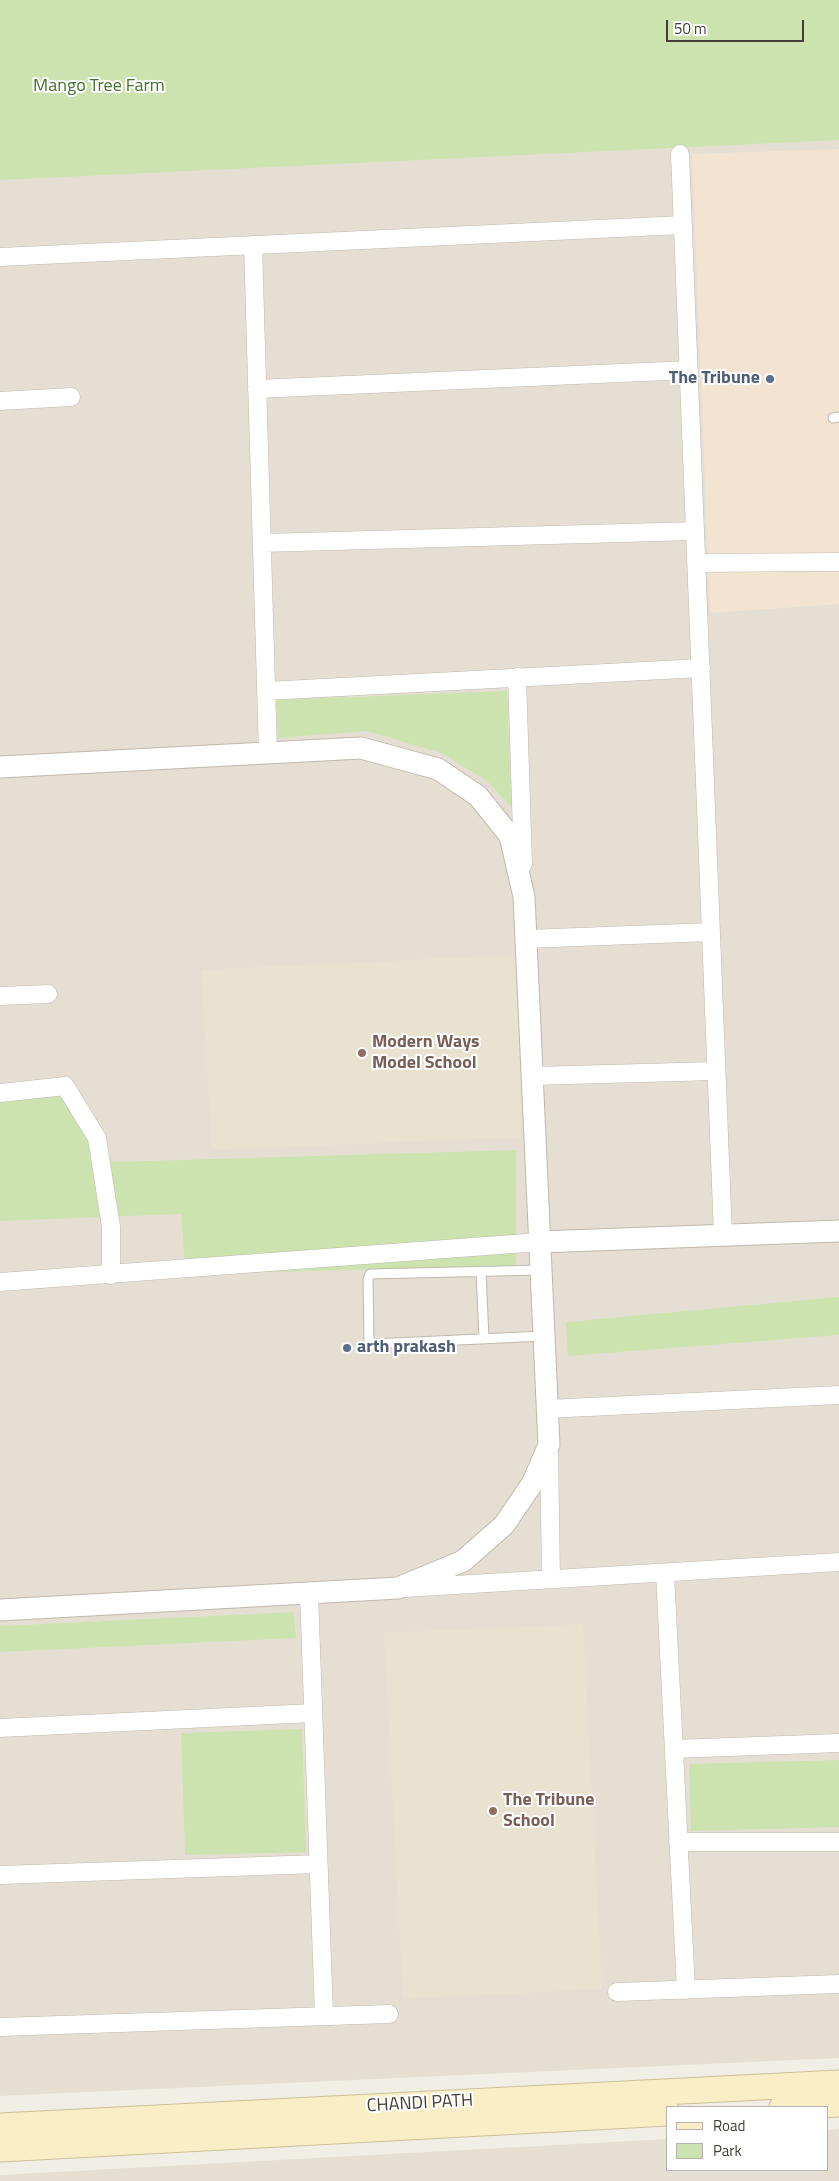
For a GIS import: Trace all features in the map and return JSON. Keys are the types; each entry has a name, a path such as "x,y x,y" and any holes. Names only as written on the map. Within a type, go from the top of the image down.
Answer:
{"main road":[{"name":"CHANDI PATH","path":"0,2126 839,2083"},
{"path":"801,2106 839,2104"},
{"name":"CHANDI PATH","path":"0,2148 666,2113"}],"street":[{"path":"680,154 723,1235"},
{"path":"0,257 683,225"},
{"path":"253,245 268,753"},
{"path":"257,389 689,370"},
{"path":"0,401 71,397"},
{"path":"262,543 695,531"},
{"path":"696,564 839,562"},
{"path":"266,691 701,668"},
{"path":"517,677 524,897 549,1445 551,1579"},
{"path":"0,767 361,748 438,769 478,796 510,836 524,897"},
{"path":"526,939 711,932"},
{"path":"0,996 48,994"},
{"path":"532,1076 716,1070"},
{"path":"0,1093 65,1086 97,1138 111,1227 111,1275"},
{"path":"0,1282 540,1242 839,1231"},
{"path":"547,1409 839,1395"},
{"path":"398,1588 463,1561 504,1524 532,1484 549,1445"},
{"path":"0,1610 839,1562"},
{"path":"665,1573 686,1990"},
{"path":"309,1593 324,2016"},
{"path":"0,1728 313,1713"},
{"path":"674,1750 839,1743"},
{"path":"678,1842 839,1842"},
{"path":"0,1875 318,1864"},
{"path":"617,1992 839,1984"},
{"path":"0,2027 389,2014"}],"lane":[{"path":"541,1270 370,1274 368,1279 369,1342 373,1344 544,1336"},
{"path":"481,1271 484,1338"}],"shaded area":[{"path":"0,0 839,0 839,2058 0,2096"},
{"name":"The Tribune","path":"839,149 839,604 710,613 692,154"},
{"name":"Modern Ways Model School","path":"517,955 521,1137 212,1150 201,970"},
{"name":"The Tribune School","path":"583,1624 602,1989 403,1999 384,1633"},
{"path":"839,2129 839,2181 0,2181 0,2175 666,2139 666,2171 829,2171 829,2130"}],"green space":[{"name":"Mango Tree Farm","path":"0,0 839,0 839,140 0,180"},
{"path":"507,691 512,808 487,781 441,753 367,731 278,738 276,700"},
{"path":"65,1086 113,1162 516,1150 516,1266 186,1274 181,1214 0,1221 0,1089"},
{"path":"839,1297 839,1335 568,1356 566,1322"},
{"path":"294,1612 296,1638 0,1652 0,1626"},
{"path":"302,1729 306,1852 185,1855 181,1733"},
{"path":"839,1760 839,1827 691,1831 689,1764"}],"place":[{"name":"The Tribune","path":"770,379"},
{"name":"Modern Ways Model School","path":"362,1053"},
{"name":"arth prakash","path":"347,1348"},
{"name":"The Tribune School","path":"493,1811"}]}
